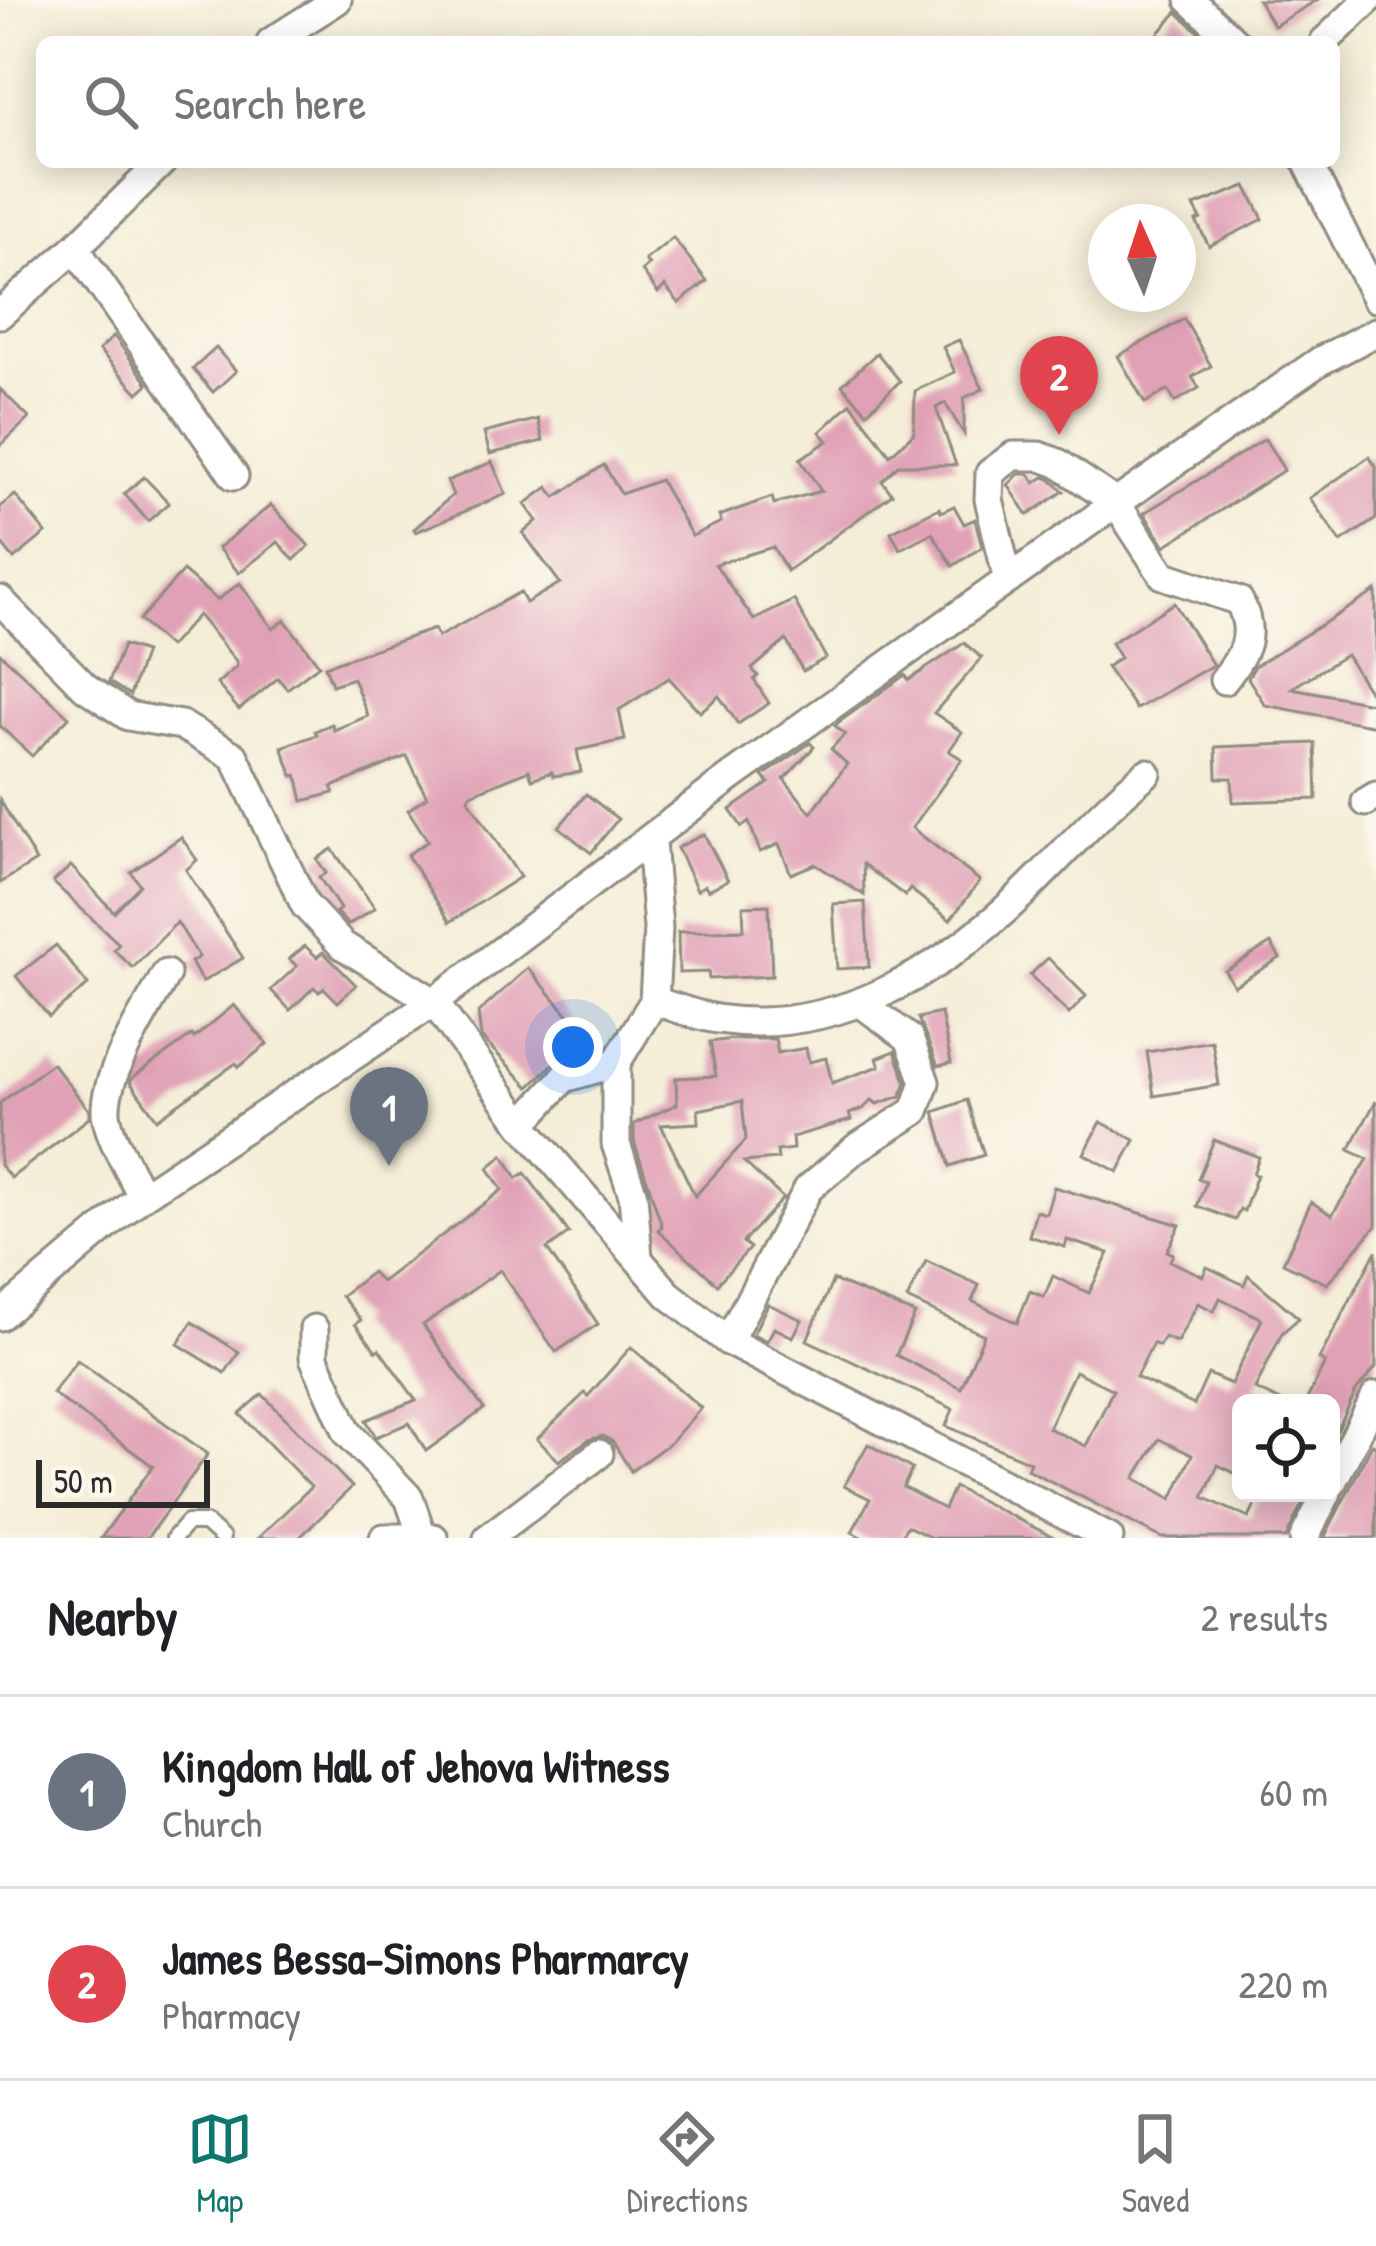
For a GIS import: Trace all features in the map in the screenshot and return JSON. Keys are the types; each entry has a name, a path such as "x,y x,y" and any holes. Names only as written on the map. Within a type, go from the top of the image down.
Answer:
{"street":[{"path":"280,36 337,0"},
{"path":"1190,0 1231,36"},
{"path":"1330,36 1367,0"},
{"path":"0,314 156,168"},
{"path":"1310,168 1376,298"},
{"path":"75,248 234,476"},
{"path":"0,1316 142,1196 434,1002 731,777 1116,503 1320,361 1376,332"},
{"path":"1008,580 989,499 991,473 1013,456 1039,455 1116,503 1162,574 1238,601 1247,617 1246,652 1224,680"},
{"path":"0,599 85,687 128,716 181,725 234,756 304,905 342,945 434,1002 522,1124 668,1294 728,1341 1109,1538"},
{"path":"654,1001 718,1019 805,1019 861,1003 959,950 1147,773"},
{"path":"638,1257 633,1196 616,1144 616,1063 654,1001 658,928 651,841"},
{"path":"142,1196 106,1119 106,1100 166,974"},
{"path":"728,1341 808,1189 855,1149 915,1111 925,1082 909,1038 861,1003"},
{"path":"522,1124 564,1078 616,1063"},
{"path":"314,1329 314,1358 348,1433 409,1498 427,1537 384,1538"},
{"path":"1340,1466 1376,1396"},
{"path":"488,1538 599,1454"},
{"path":"1304,1538 1322,1502"}],"lane":[{"path":"174,1538 187,1523 205,1523 221,1538"}],"building":[{"path":"1258,0 1317,0 1274,26"},
{"path":"1177,12 1203,36 1156,36"},
{"path":"1246,186 1263,219 1209,246 1196,221 1201,219 1196,205"},
{"path":"673,238 707,281 679,303 665,286 658,293 642,271 649,265 645,260"},
{"path":"1184,319 1211,366 1192,377 1199,388 1175,402 1168,390 1145,403 1118,356"},
{"path":"114,336 148,384 138,393 99,350"},
{"path":"959,340 983,389 964,398 964,434 945,403 936,408 956,465 898,465 882,481 892,494 787,571 773,547 715,564 754,620 794,600 826,658 803,671 786,640 752,669 769,703 738,724 719,696 700,712 669,678 619,710 625,740 577,750 581,772 553,776 552,772 532,779 529,770 471,794 468,799 520,877 450,922 407,855 428,841 408,810 427,797 407,756 332,787 334,793 303,801 297,775 293,776 282,747 317,735 315,731 332,724 334,730 368,716 353,678 332,685 325,666 434,629 438,637 520,592 526,603 560,583 523,533 537,521 525,504 548,487 556,497 604,465 621,494 660,480 692,536 721,522 719,516 772,497 774,504 821,491 800,459 828,441 820,432 851,403 890,455 914,433 915,391 955,372 943,347"},
{"path":"216,348 236,371 213,392 193,369"},
{"path":"877,353 900,381 867,412 842,385"},
{"path":"0,389 29,418 0,446"},
{"path":"538,419 543,441 490,454 484,433"},
{"path":"1265,439 1284,470 1165,546 1144,513"},
{"path":"1369,457 1376,467 1376,519 1341,542 1310,498"},
{"path":"492,462 506,494 416,532 453,495 447,481"},
{"path":"1019,474 1029,474 1035,483 1050,479 1064,491 1028,515 1008,485"},
{"path":"144,477 169,503 148,521 124,494"},
{"path":"15,495 46,533 14,559 0,542 0,507"},
{"path":"271,505 309,546 294,560 278,542 239,573 218,548"},
{"path":"954,506 964,524 975,519 982,547 953,566 932,533 900,549 891,532 939,508 941,512"},
{"path":"183,571 217,600 240,583 273,629 285,620 319,665 287,689 278,678 239,710 217,684 237,666 236,661 198,615 169,647 139,620"},
{"path":"1376,591 1376,702 1346,655 1292,688 1376,704 1376,726 1265,705 1248,678 1255,666"},
{"path":"1174,603 1213,665 1136,709 1106,667 1120,658 1111,643"},
{"path":"964,643 982,658 934,713 962,732 949,751 962,759 912,828 980,881 950,920 910,889 905,896 863,864 864,895 815,864 791,874 779,844 760,852 749,822 742,827 730,810 769,783 763,776 810,743 814,747 784,779 811,813 847,764 831,749 845,734 835,726 905,675 909,680"},
{"path":"123,645 145,652 130,695 109,682"},
{"path":"0,653 69,717 32,756 0,726"},
{"path":"1315,743 1317,799 1233,802 1232,778 1217,778 1216,747"},
{"path":"586,794 618,819 591,853 559,827"},
{"path":"0,800 36,861 0,883"},
{"path":"704,834 728,880 697,890 677,848"},
{"path":"181,837 197,860 186,870 243,958 202,982 191,962 199,957 177,922 133,968 114,950 119,944 53,882 71,866 114,912 140,885 131,872"},
{"path":"332,849 375,908 348,925 319,877 326,873 317,859"},
{"path":"865,902 869,967 837,969 833,904"},
{"path":"769,905 772,976 709,979 708,972 679,973 678,932 744,930 743,906"},
{"path":"1271,943 1280,958 1234,986 1225,971"},
{"path":"56,945 88,985 49,1017 16,976"},
{"path":"305,946 317,957 323,952 356,985 338,1002 324,988 319,992 314,987 290,1010 271,990 297,966 289,959"},
{"path":"1048,958 1086,996 1069,1014 1030,975"},
{"path":"528,968 584,1033 529,1087 481,1037 478,1013"},
{"path":"234,1005 267,1044 157,1119 130,1082 132,1078"},
{"path":"941,1013 951,1063 938,1066 918,1018"},
{"path":"775,1039 778,1053 806,1048 809,1062 826,1058 832,1083 880,1066 877,1058 895,1051 906,1082 901,1096 877,1104 872,1100 849,1114 851,1120 792,1137 793,1149 777,1151 778,1159 744,1162 783,1198 743,1242 750,1248 717,1284 658,1230 662,1226 634,1141 634,1124 677,1104 676,1078 716,1076 710,1042","holes":["742,1101 746,1140 695,1196 661,1125 699,1123 698,1110"]},
{"path":"1212,1041 1219,1085 1154,1096 1147,1052"},
{"path":"52,1063 89,1110 89,1118 11,1178 0,1165 0,1103"},
{"path":"967,1100 984,1155 950,1166 934,1112"},
{"path":"1376,1101 1376,1226 1327,1284 1283,1263 1311,1202 1332,1215 1368,1159 1349,1150"},
{"path":"1101,1122 1135,1140 1118,1172 1084,1154"},
{"path":"1214,1140 1259,1157 1244,1211 1240,1209 1235,1220 1197,1206 1206,1182 1198,1179"},
{"path":"503,1155 517,1178 525,1173 569,1233 547,1249 598,1324 556,1352 500,1270 423,1325 484,1409 426,1451 409,1423 376,1437 366,1420 416,1400 355,1324 361,1320 341,1296 372,1272 381,1282 502,1190 488,1168"},
{"path":"1054,1187 1180,1225 1167,1251 1173,1254 1170,1261 1203,1276 1207,1267 1244,1285 1248,1275 1299,1318 1282,1333 1255,1389 1266,1394 1232,1394 1232,1472 1218,1465 1203,1497 1249,1518 1257,1502 1303,1502 1286,1538 1162,1538 1027,1469 1030,1462 946,1426 953,1409 807,1340 833,1280 915,1314 896,1355 961,1388 984,1335 907,1299 926,1261 979,1285 972,1301 1017,1323 1030,1291 1044,1297 1053,1276 1089,1293 1109,1253 1067,1240 1065,1247 1029,1236 1036,1211 1046,1214","holes":["1220,1298 1262,1319 1231,1384 1208,1374 1194,1405 1136,1377 1153,1343 1159,1346 1164,1337 1177,1342 1198,1303 1214,1311","1075,1371 1113,1390 1086,1446 1048,1428","1159,1439 1192,1455 1172,1499 1135,1478"]},
{"path":"1376,1251 1376,1367 1356,1391 1340,1425 1340,1394 1310,1394 1325,1363 1319,1359"},
{"path":"768,1304 802,1320 793,1337 774,1328 767,1341 753,1334"},
{"path":"192,1322 239,1352 225,1373 178,1344"},
{"path":"631,1347 701,1408 670,1443 631,1471 613,1442 603,1436 588,1440 559,1461 537,1439 585,1393 588,1396"},
{"path":"77,1360 208,1454 147,1538 101,1538 153,1466 52,1393"},
{"path":"262,1394 352,1487 299,1538 258,1538 311,1487 240,1414"},
{"path":"868,1444 912,1469 903,1487 944,1509 954,1487 1055,1538 932,1538 907,1526 900,1538 863,1538 852,1532 870,1499 844,1486"},
{"path":"1372,1444 1376,1446 1376,1538 1324,1538"}],"place":[{"name":"James Bessa-Simons Pharmarcy","path":"1059,435"},
{"name":"Kingdom Hall of Jehova Witness","path":"389,1166"}]}
